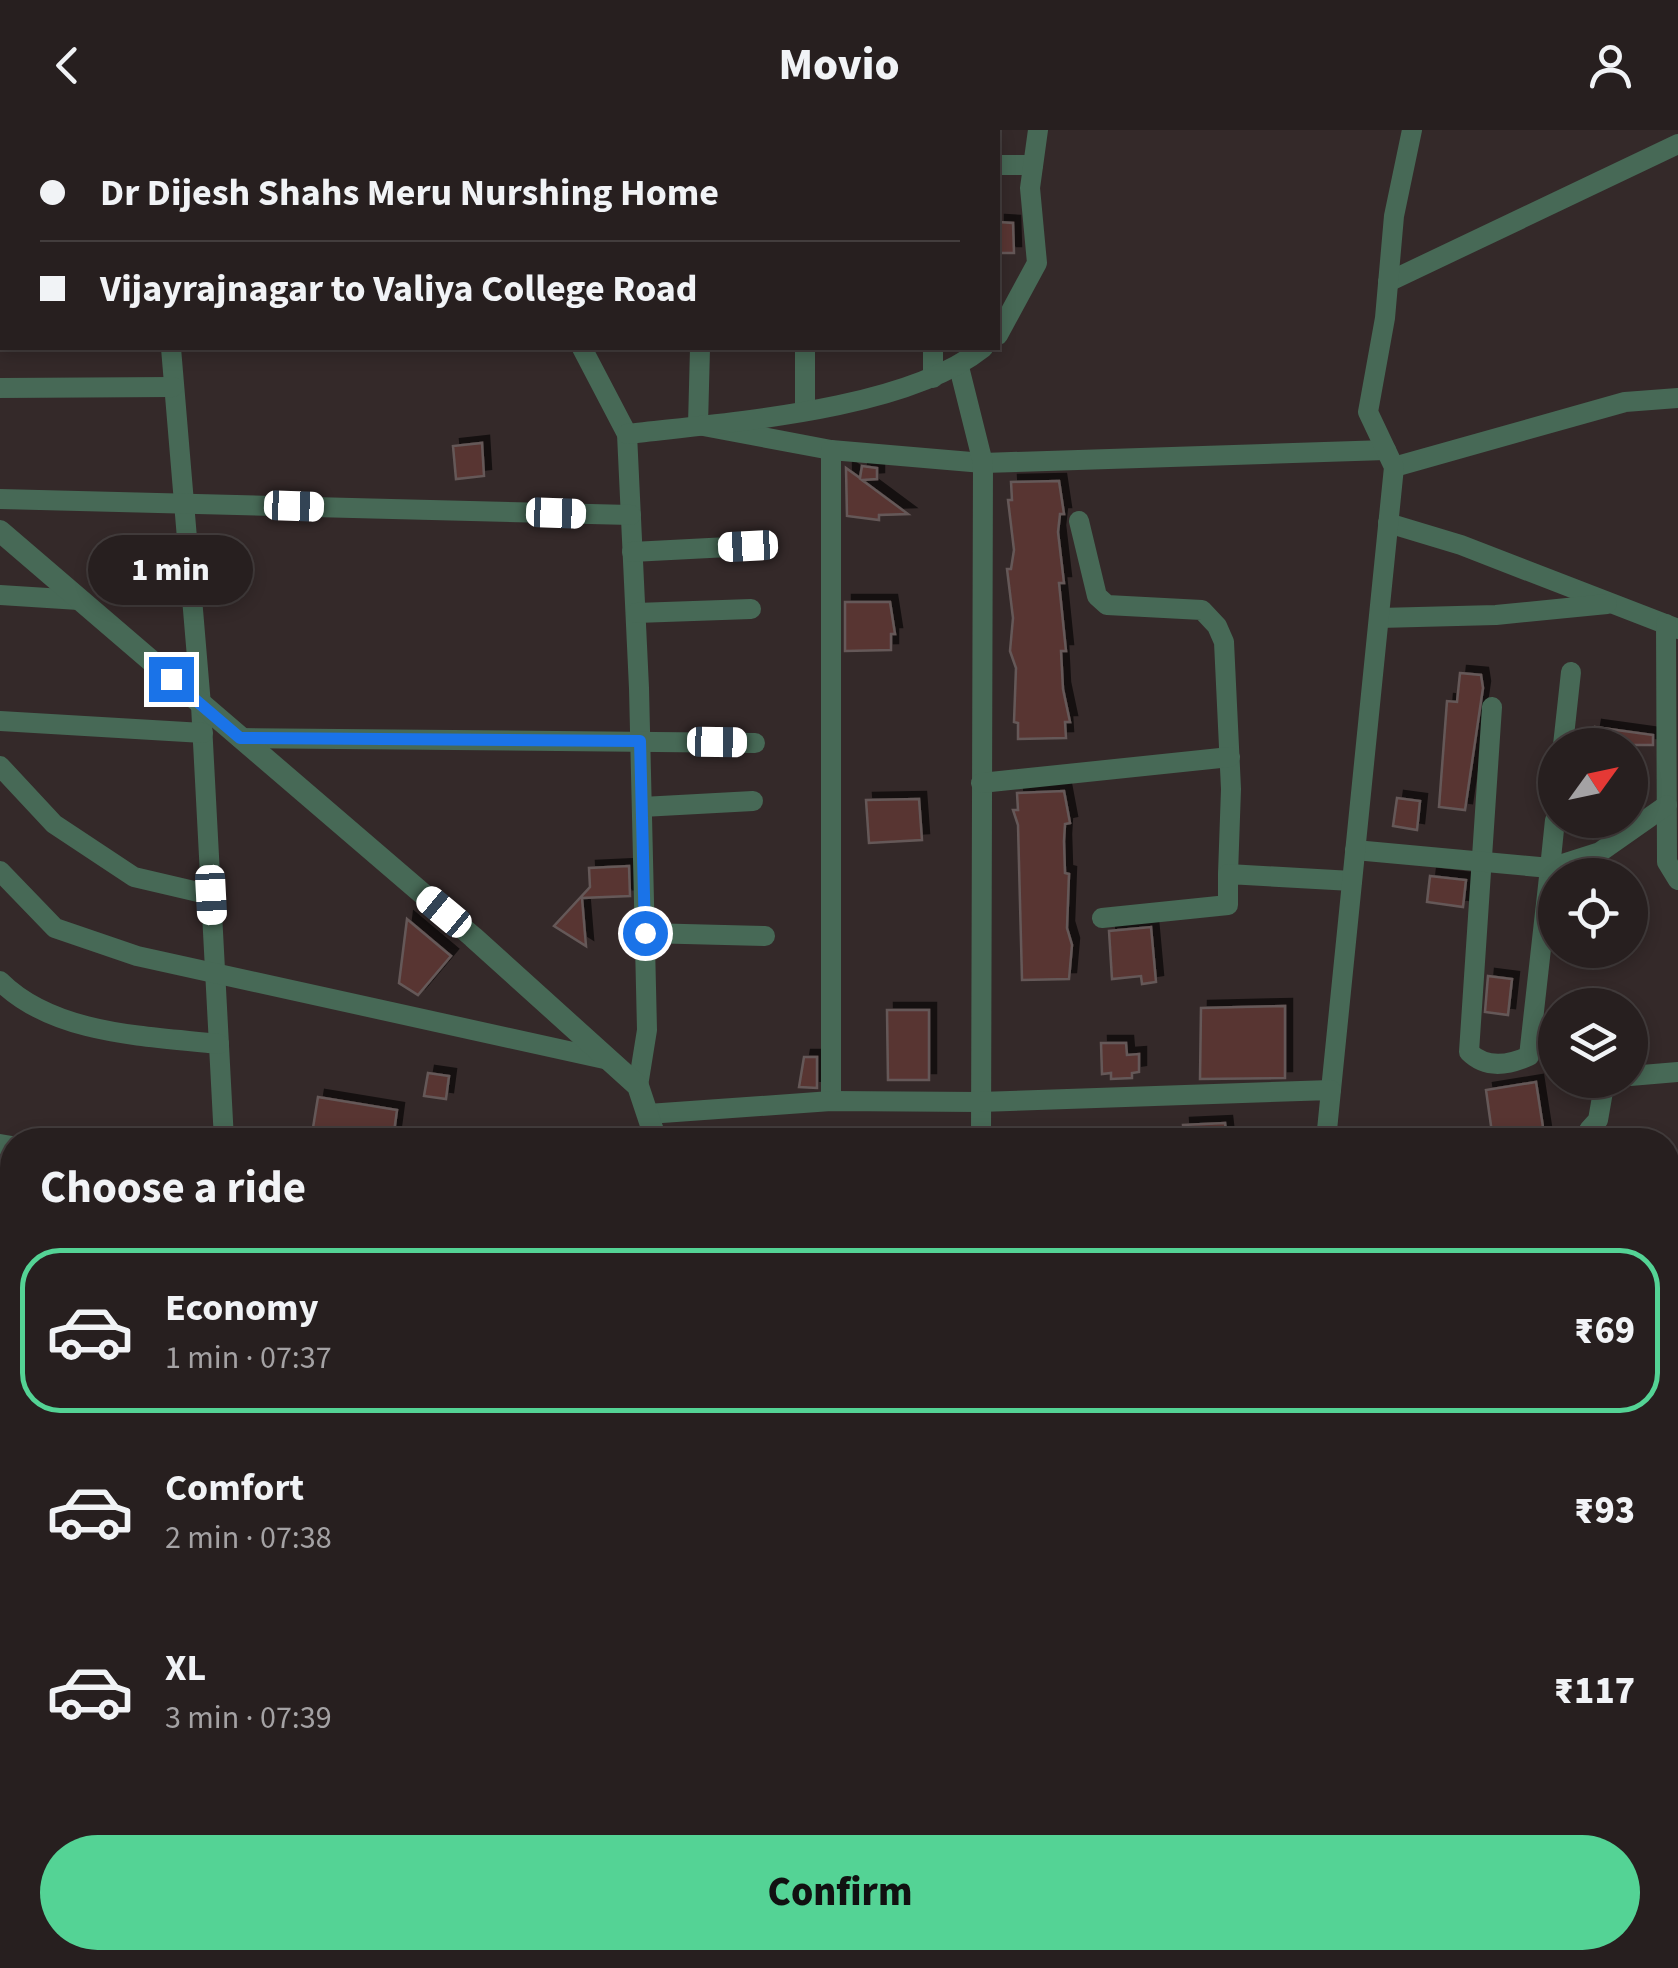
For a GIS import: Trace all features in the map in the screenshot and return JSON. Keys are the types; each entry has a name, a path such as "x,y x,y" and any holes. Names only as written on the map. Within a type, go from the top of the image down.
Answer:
{"street":[{"path":"1000,330 1037,263 1030,188 1038,130"},
{"path":"1327,1128 1388,523 1390,459 1368,412 1394,216 1412,130"},
{"path":"1388,282 1678,144"},
{"path":"1000,165 1033,165"},
{"path":"171,350 181,504 201,705 224,1128"},
{"path":"583,350 627,434 647,1030 638,1086"},
{"path":"698,426 700,350"},
{"path":"805,350 805,408"},
{"path":"933,350 933,378"},
{"path":"627,434 886,396 958,367 980,350"},
{"path":"958,367 983,462 981,1128"},
{"path":"0,388 173,387"},
{"path":"698,426 831,450 983,462 1390,459 1626,402 1678,398"},
{"path":"831,450 831,1101"},
{"path":"0,499 631,515"},
{"path":"1080,521 1097,596 1108,604 1202,610 1217,626 1224,642 1230,757 1228,906 1102,918"},
{"path":"1388,523 1462,545 1672,626 1667,805 1672,871"},
{"path":"0,531 638,1086 653,1128"},
{"path":"632,552 748,546"},
{"path":"0,595 79,600"},
{"path":"1379,618 1496,615 1614,604"},
{"path":"636,613 751,609"},
{"path":"1565,728 1571,672"},
{"path":"1492,707 1469,1052 1478,1060 1504,1064 1529,1056 1539,968"},
{"path":"0,721 202,733"},
{"path":"240,738 755,743"},
{"path":"981,783 1230,757"},
{"path":"0,766 54,824 134,877 211,895"},
{"path":"642,807 753,801"},
{"path":"1581,858 1600,852 1667,805"},
{"path":"1355,850 1538,867"},
{"path":"0,871 55,928 137,956 609,1060"},
{"path":"1228,874 1352,881"},
{"path":"645,933 765,936"},
{"path":"0,980 20,1000 105,1031 220,1044"},
{"path":"1648,1074 1678,1072"},
{"path":"672,1128 831,1101 979,1102 1331,1090"},
{"path":"1590,1128 1598,1120 1602,1098"}],"building":[{"path":"1000,222 1013,223 1014,253 1000,253"},
{"path":"482,443 484,476 456,479 453,446"},
{"path":"862,466 877,468 877,479 862,480 908,514 879,515 879,520 847,516 846,468 860,478"},
{"path":"1059,481 1064,514 1060,514 1058,532 1064,583 1059,583 1066,651 1061,651 1070,722 1065,722 1066,738 1018,739 1018,723 1014,722 1016,668 1010,651 1013,618 1007,569 1011,569 1014,550 1008,500 1012,500 1011,482"},
{"path":"845,602 890,602 895,634 891,634 891,650 845,651"},
{"path":"1460,673 1481,675 1483,688 1465,810 1439,807 1447,701 1457,702"},
{"path":"1064,791 1070,823 1065,824 1064,841 1065,873 1069,874 1067,928 1072,945 1069,979 1022,980 1018,825 1013,810 1018,810 1017,793"},
{"path":"1397,798 1420,801 1417,830 1393,826"},
{"path":"919,799 922,840 869,843 866,800"},
{"path":"629,866 630,896 582,898 586,946 554,926 590,887 589,868"},
{"path":"1430,876 1466,880 1463,907 1427,902"},
{"path":"407,919 451,956 418,995 399,983"},
{"path":"1151,927 1156,982 1142,984 1141,976 1112,979 1109,931"},
{"path":"1488,976 1512,979 1508,1015 1485,1012"},
{"path":"1285,1006 1285,1078 1200,1079 1201,1008"},
{"path":"887,1010 929,1010 929,1080 888,1080"},
{"path":"1101,1043 1126,1043 1127,1055 1139,1054 1139,1072 1132,1073 1132,1078 1111,1079 1111,1073 1102,1074"},
{"path":"804,1057 817,1057 817,1088 799,1087"},
{"path":"428,1073 449,1076 446,1099 424,1096"},
{"path":"1536,1082 1543,1128 1491,1128 1486,1090"},
{"path":"318,1097 397,1110 395,1128 313,1128"},
{"path":"1225,1123 1226,1128 1183,1128 1183,1125"}],"route":[{"path":"171,679 240,738 640,741 645,933"}]}
